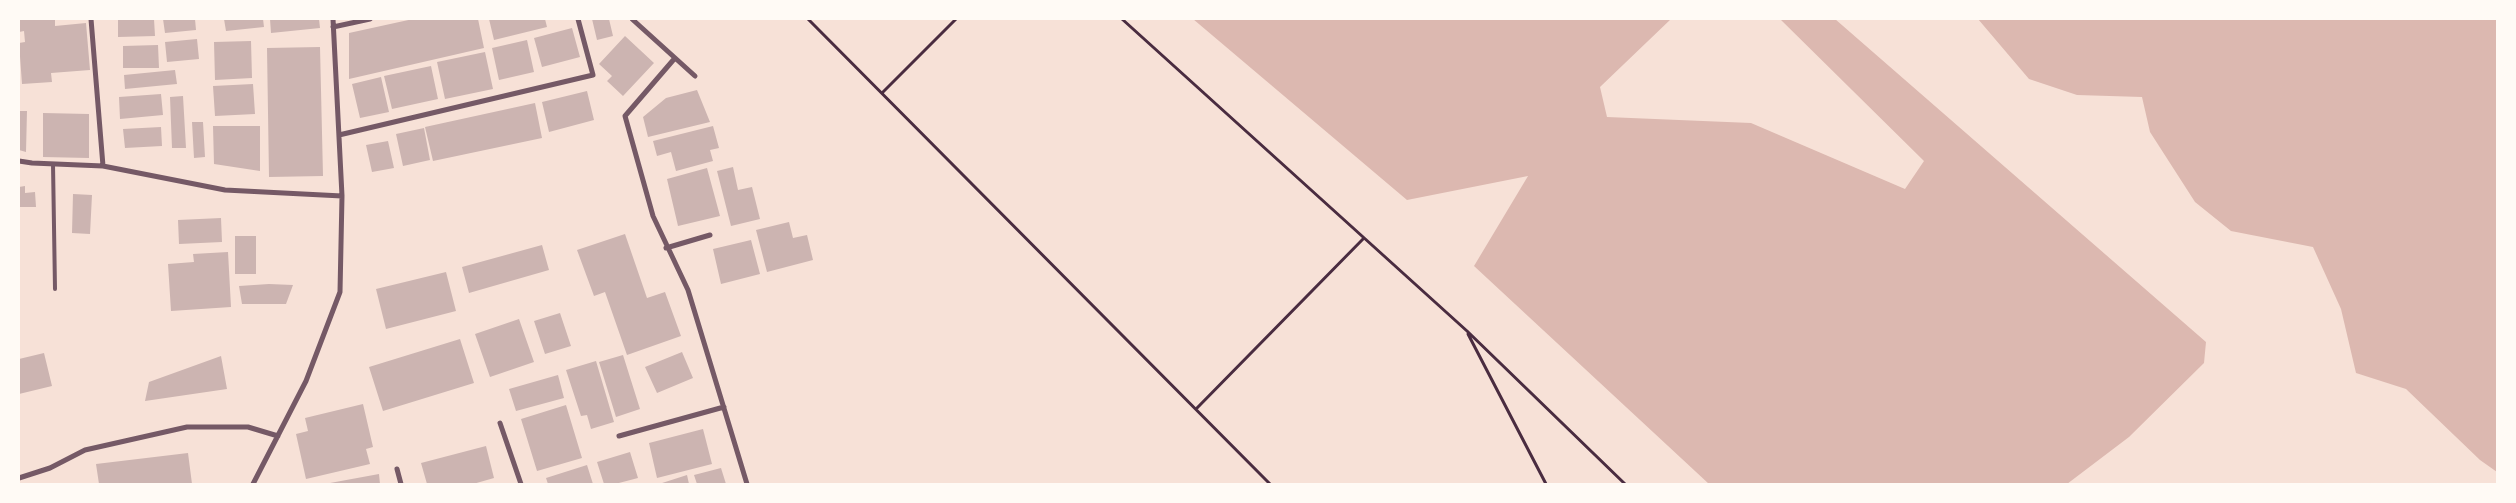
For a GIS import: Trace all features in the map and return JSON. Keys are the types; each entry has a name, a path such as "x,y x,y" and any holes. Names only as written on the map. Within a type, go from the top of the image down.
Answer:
{"street":[{"path":"91,19 103,166"},
{"path":"253,484 306,380 340,292 342,196 333,19"},
{"path":"333,27 370,19"},
{"path":"339,135 593,75 578,19"},
{"path":"632,19 695,76"},
{"path":"676,58 625,116 652,216 688,290 747,484"},
{"path":"19,160 53,164 103,166 225,190 342,196"},
{"path":"666,248 710,235"},
{"path":"619,436 724,407"},
{"path":"500,422 521,484"},
{"path":"19,478 50,468 85,450 187,427 248,427 278,436"},
{"path":"397,469 401,484"}],"lane":[{"path":"53,164 54,289"}],"path":[{"path":"808,19 1197,408 1270,484"},
{"path":"883,92 956,19"},
{"path":"1122,19 1467,331 1625,484"},
{"path":"1197,408 1364,238"},
{"path":"1467,331 1546,484"}],"shaded area":[{"path":"1193,19 1671,19 1600,87 1607,117 1751,123 1905,189 1924,161 1780,19 1835,19 2206,342 2204,363 2129,437 2067,484 1709,484 1474,266 1528,176 1407,200"},
{"path":"1978,19 2497,19 2497,472 2480,460 2406,389 2356,373 2341,309 2313,247 2231,231 2195,202 2150,132 2142,97 2077,95 2029,79"}],"building":[{"path":"19,19 55,19 55,26 86,23 90,70 51,73 52,82 22,84 19,43 25,42 24,31 19,32"},
{"path":"118,19 154,19 155,36 118,37"},
{"path":"163,19 195,19 196,30 165,33"},
{"path":"224,19 263,19 264,27 226,31"},
{"path":"270,19 319,19 320,28 271,33"},
{"path":"413,19 478,19 484,48 349,79 349,33"},
{"path":"489,19 545,19 547,27 494,40"},
{"path":"592,19 609,19 613,36 597,40"},
{"path":"572,28 580,57 542,67 534,38"},
{"path":"625,36 654,63 623,96 607,81 612,76 599,64"},
{"path":"197,39 199,59 167,62 165,42"},
{"path":"527,40 534,72 499,80 492,48"},
{"path":"251,41 252,78 215,80 214,42"},
{"path":"158,45 159,68 123,68 123,46"},
{"path":"320,47 323,176 269,177 267,48"},
{"path":"485,52 493,89 445,99 437,62"},
{"path":"431,66 438,99 392,109 384,76"},
{"path":"175,70 177,84 125,89 124,75"},
{"path":"381,77 389,112 360,118 352,84"},
{"path":"253,84 255,114 215,116 213,86"},
{"path":"697,90 710,122 648,137 643,117 666,98"},
{"path":"587,91 594,120 549,132 542,102"},
{"path":"161,94 163,115 120,119 119,97"},
{"path":"183,96 186,148 172,148 170,97"},
{"path":"535,103 542,138 433,161 425,127"},
{"path":"19,111 27,111 26,152 19,150"},
{"path":"43,113 89,114 89,158 43,157"},
{"path":"192,122 203,122 205,157 194,158"},
{"path":"213,126 260,126 260,171 214,164"},
{"path":"713,126 719,148 710,150 713,161 676,171 671,152 657,156 653,141"},
{"path":"161,127 162,146 125,148 123,129"},
{"path":"424,128 430,160 403,166 396,134"},
{"path":"388,141 394,168 372,172 366,145"},
{"path":"733,167 738,190 752,187 760,219 731,226 717,171"},
{"path":"707,168 720,216 678,226 667,179"},
{"path":"25,186 25,193 35,192 36,207 19,207 19,187"},
{"path":"73,194 92,195 90,234 72,233"},
{"path":"221,218 222,242 179,244 178,220"},
{"path":"789,222 793,238 807,235 813,260 767,272 756,230"},
{"path":"625,234 647,298 665,292 681,336 627,355 605,292 594,296 577,250"},
{"path":"235,236 256,236 256,274 235,274"},
{"path":"751,240 760,274 721,284 713,249"},
{"path":"542,245 549,270 469,293 462,267"},
{"path":"228,252 231,307 171,311 168,264 194,262 193,254"},
{"path":"446,272 456,311 386,329 376,289"},
{"path":"293,285 286,304 242,304 239,286"},
{"path":"560,313 571,346 545,354 534,321"},
{"path":"519,319 534,362 490,377 475,334"},
{"path":"460,339 474,383 383,411 369,367"},
{"path":"682,352 693,378 657,393 645,367"},
{"path":"44,353 52,386 19,394 19,359"},
{"path":"623,355 640,409 616,417 599,362"},
{"path":"221,356 227,389 145,401 149,382"},
{"path":"596,361 614,422 591,429 587,415 581,416 566,370"},
{"path":"558,375 564,398 516,411 509,389"},
{"path":"363,404 373,447 366,449 370,464 306,479 296,434 308,431 305,418"},
{"path":"566,405 582,458 537,471 521,419"},
{"path":"703,429 712,464 657,478 649,443"},
{"path":"486,446 494,478 473,484 427,484 421,463"},
{"path":"630,452 638,478 615,484 604,484 597,462"},
{"path":"188,453 192,484 99,484 96,464"},
{"path":"587,465 593,484 548,484 546,478"},
{"path":"721,468 726,484 697,484 694,475"},
{"path":"379,474 380,484 330,484 330,483"},
{"path":"687,475 689,484 659,484"}]}
